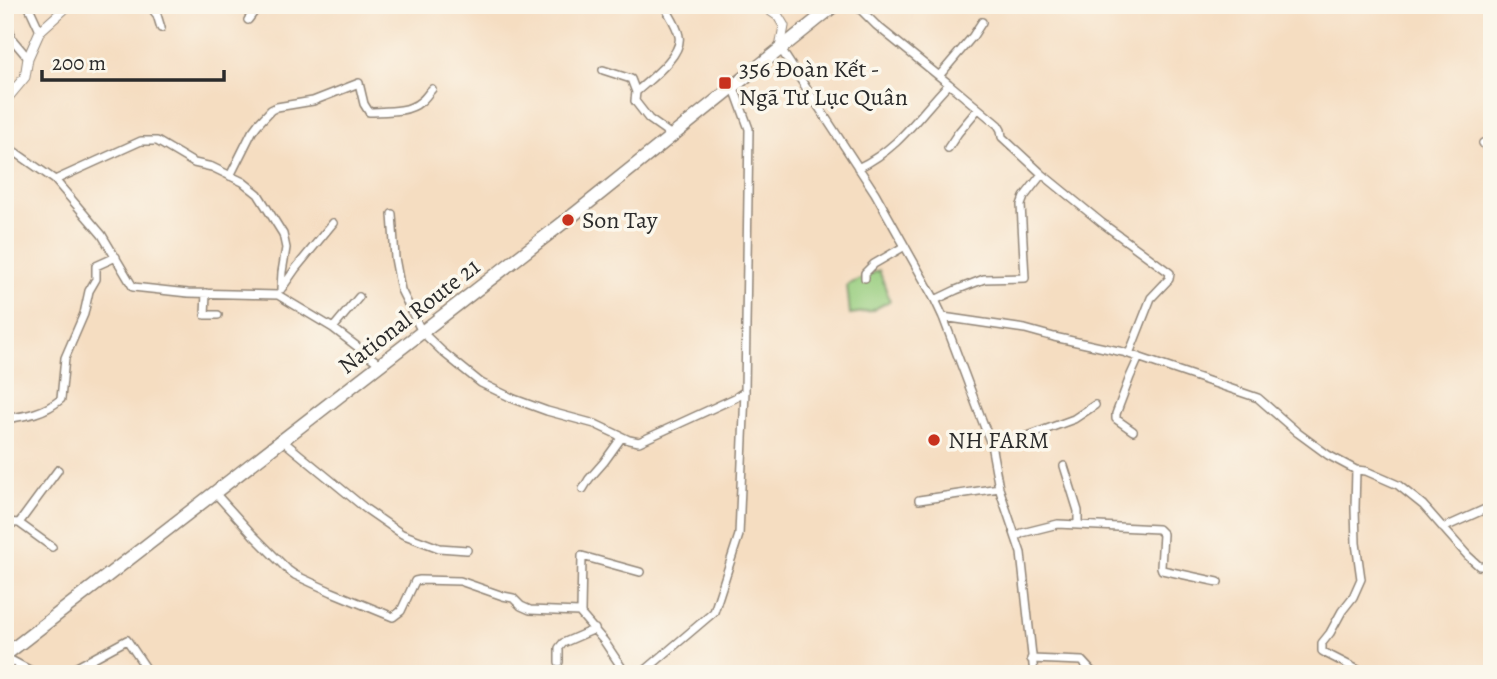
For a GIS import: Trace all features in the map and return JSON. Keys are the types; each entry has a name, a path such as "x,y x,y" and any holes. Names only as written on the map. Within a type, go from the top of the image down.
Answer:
{"highway":[{"name":"National Route 21","path":"5,656 673,136 835,5"}],"street":[{"path":"28,5 40,31"},
{"path":"5,100 25,77 28,58 40,31 69,5"},
{"path":"149,5 157,15 161,28"},
{"path":"248,20 254,12 252,5"},
{"path":"636,92 673,57 679,47 680,37 664,5"},
{"path":"762,5 778,16 784,26 780,48 875,193 943,317 991,444 999,488 1021,553 1034,674"},
{"path":"856,5 876,25 998,125 1002,137 1042,174 1170,273 1170,279 1151,298 1129,354"},
{"path":"5,13 12,39 28,58"},
{"path":"939,76 973,37 982,22"},
{"path":"603,70 631,79 636,92 635,101 643,113 673,136"},
{"path":"230,176 258,124 277,107 313,101 359,83 369,112 402,109 421,102 432,89"},
{"path":"858,168 876,160 893,147 949,84"},
{"path":"641,674 714,612 739,535 745,391 749,129 734,88"},
{"path":"948,148 978,109"},
{"path":"55,180 141,141 157,141 194,163 212,167 250,186 283,234 286,248 280,292"},
{"path":"1483,143 1492,154"},
{"path":"5,145 55,180 102,235 133,287 188,293 280,292 381,365"},
{"path":"935,300 984,279 1025,278 1021,205 1042,174"},
{"path":"392,214 397,276 408,306 422,332 443,353 481,383 514,399 596,424 639,442 745,391"},
{"path":"280,292 333,223"},
{"path":"865,278 865,273 874,264 905,246"},
{"path":"5,419 46,410 61,399 65,358 84,314 89,290 96,279 96,266 116,257"},
{"path":"206,293 203,315 218,315"},
{"path":"333,328 359,297"},
{"path":"943,317 1025,329 1129,354 1258,398 1328,455 1356,470 1366,471 1398,485 1423,505 1479,566 1492,567"},
{"path":"1133,431 1116,419 1116,414 1139,357"},
{"path":"991,444 1028,436 1074,419 1095,405"},
{"path":"583,489 622,437"},
{"path":"283,441 366,509 402,534 439,548 467,551"},
{"path":"1064,466 1078,511 1077,524"},
{"path":"19,523 58,470"},
{"path":"1356,470 1354,508 1361,579 1353,597 1321,648 1327,654 1366,674"},
{"path":"919,500 999,488"},
{"path":"215,493 288,570 332,592 390,617 396,617 406,603 413,583 419,580 460,581 513,598 530,610 576,612 595,629 626,674"},
{"path":"1443,528 1492,506"},
{"path":"5,522 19,523 52,547"},
{"path":"1016,537 1058,524 1160,530 1163,534 1162,570 1218,582"},
{"path":"581,614 582,556 640,572"},
{"path":"559,662 559,648 563,643 595,629"},
{"path":"64,674 127,640 150,674"},
{"path":"5,656 37,674"},
{"path":"1031,659 1082,661 1094,674"}],"green space":[{"path":"879,270 890,301 871,311 850,314 847,285"}],"place":[{"name":"356 Đoàn Kết - Ngã Tư Lục Quân","path":"725,83"},
{"name":"Son Tay","path":"568,220"},
{"name":"NH FARM","path":"934,440"}]}
